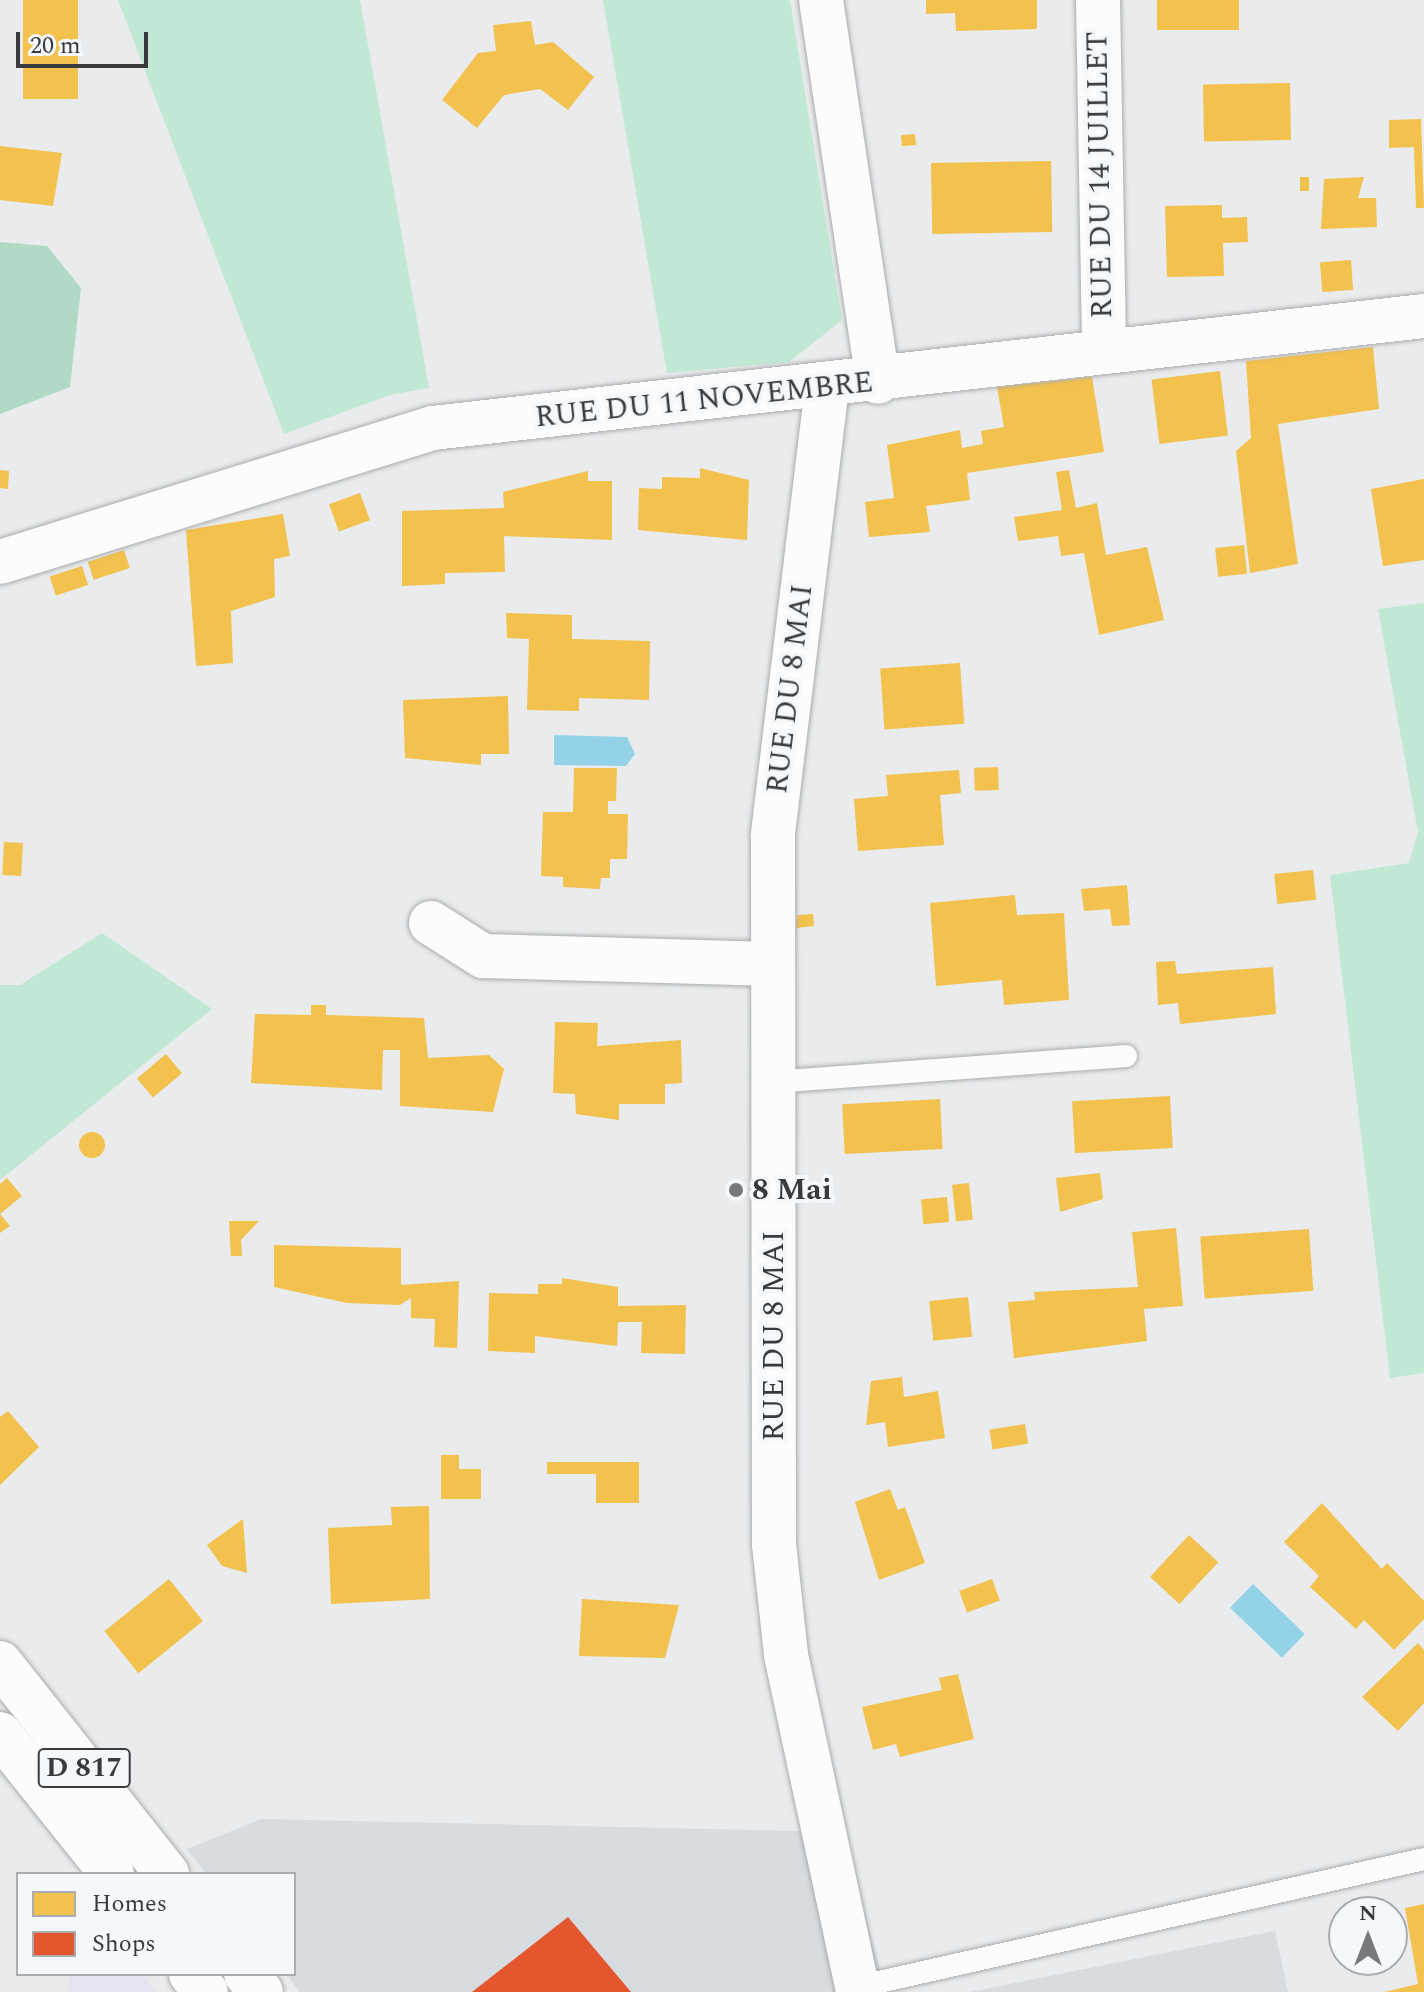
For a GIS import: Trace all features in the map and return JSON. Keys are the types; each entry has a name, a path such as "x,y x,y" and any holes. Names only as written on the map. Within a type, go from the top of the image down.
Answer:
{"street":[{"path":"821,0 878,382"},
{"name":"RUE DU 14 JUILLET","path":"1098,0 1104,350"},
{"name":"RUE DU 11 NOVEMBRE","path":"0,562 433,428 878,382 1104,350 1424,316"},
{"name":"RUE DU 8 MAI","path":"827,387 773,836 774,1544 791,1683 857,1990"},
{"path":"431,923 483,956 773,964"},
{"name":"D 817","path":"0,1663 165,1872"},
{"name":"D 817","path":"0,1734 110,1872"},
{"path":"193,1976 206,1992"},
{"path":"248,1976 261,1992"}],"lane":[{"path":"773,1082 1126,1056"},
{"path":"857,1990 1424,1859"}],"shaded area":[{"path":"261,1819 843,1832 886,1992 300,1992 288,1976 296,1976 296,1872 204,1872 187,1849"},
{"path":"1275,1931 1288,1992 970,1992"},
{"path":"70,1976 144,1976 156,1992 68,1992"}],"green space":[{"path":"118,0 360,0 429,388 390,395 284,434"},
{"path":"603,0 790,0 842,320 789,362 667,373"},
{"path":"0,242 47,246 81,288 70,387 0,414"},
{"path":"1424,603 1424,1373 1390,1378 1330,875 1409,863 1418,832 1378,609"},
{"path":"102,933 212,1009 0,1180 0,985 20,985"}],"water":[{"path":"554,735 627,737 635,754 626,766 554,765"},
{"path":"1253,1584 1305,1634 1282,1658 1230,1608"}],"building: Homes":[{"path":"23,0 78,0 78,99 23,99"},
{"path":"926,0 1037,0 1037,29 956,31 955,13 926,14"},
{"path":"1157,0 1239,0 1239,30 1157,30"},
{"path":"531,21 535,45 553,42 594,77 568,110 540,89 504,95 477,128 442,100 478,53 496,51 493,25"},
{"path":"1290,83 1291,140 1204,142 1203,85"},
{"path":"1421,119 1424,208 1416,208 1414,147 1389,148 1389,120"},
{"path":"915,134 916,145 902,146 901,135"},
{"path":"0,146 62,153 53,206 0,200"},
{"path":"1051,161 1052,232 932,234 931,163"},
{"path":"1300,177 1309,177 1309,191 1300,191"},
{"path":"1364,177 1358,198 1376,198 1377,227 1321,229 1324,179"},
{"path":"1222,205 1222,218 1247,217 1248,242 1223,243 1224,276 1167,277 1165,206"},
{"path":"1351,260 1353,290 1322,292 1320,262"},
{"path":"1373,347 1379,409 1278,424 1298,564 1250,573 1236,451 1251,438 1246,361"},
{"path":"1220,371 1228,436 1159,444 1152,379"},
{"path":"1092,377 1104,452 967,473 970,500 926,506 930,532 869,537 865,502 894,498 887,445 960,430 962,448 983,444 981,431 1004,427 997,387"},
{"path":"700,468 749,480 747,540 638,530 639,488 662,489 662,477 700,478"},
{"path":"0,470 9,471 8,489 0,488"},
{"path":"1069,470 1076,508 1097,503 1106,555 1147,547 1164,620 1099,635 1084,553 1061,556 1058,536 1018,541 1014,517 1062,510 1056,472"},
{"path":"588,471 588,481 612,481 612,540 504,536 505,572 445,573 445,584 402,586 402,511 504,508 503,492"},
{"path":"1424,479 1424,560 1383,566 1371,489"},
{"path":"360,493 370,520 339,532 329,504"},
{"path":"283,514 290,556 274,559 275,597 231,611 233,663 196,666 186,530"},
{"path":"1244,545 1247,574 1218,577 1215,548"},
{"path":"124,550 130,568 94,580 88,562"},
{"path":"82,566 88,585 56,596 50,577"},
{"path":"506,613 572,615 572,639 650,641 649,700 579,698 579,711 527,710 529,639 507,638"},
{"path":"960,663 964,724 884,729 880,669"},
{"path":"508,696 509,754 481,754 481,765 405,758 403,700"},
{"path":"998,767 999,790 975,791 974,768"},
{"path":"574,768 617,768 616,801 608,801 608,814 628,814 627,859 610,859 610,878 601,878 600,889 563,887 563,877 541,876 543,812 573,812"},
{"path":"959,770 961,793 940,795 944,845 858,851 854,799 888,796 886,775"},
{"path":"4,842 23,843 21,876 2,875"},
{"path":"1313,870 1316,900 1277,904 1274,874"},
{"path":"1127,885 1130,925 1112,926 1110,909 1084,911 1081,889"},
{"path":"1015,895 1017,915 1064,913 1069,1000 1004,1005 1002,980 936,986 930,903"},
{"path":"813,914 814,926 796,928 797,915"},
{"path":"1175,961 1177,974 1273,967 1276,1014 1180,1024 1178,1003 1158,1005 1156,962"},
{"path":"311,1005 326,1005 326,1015 424,1018 428,1058 489,1055 504,1069 493,1112 400,1106 400,1050 383,1050 382,1090 251,1083 255,1014 311,1015"},
{"path":"555,1022 598,1023 597,1046 681,1040 682,1083 665,1084 665,1104 619,1104 619,1120 576,1114 575,1094 553,1093"},
{"path":"166,1054 182,1073 153,1098 137,1078"},
{"path":"1170,1096 1173,1148 1075,1153 1072,1101"},
{"path":"940,1099 943,1149 845,1154 842,1104"},
{"path":"92,1132 101,1136 105,1145 101,1154 92,1158 83,1154 79,1145 83,1136"},
{"path":"1100,1173 1103,1199 1060,1212 1056,1178"},
{"path":"7,1178 22,1196 0,1214 0,1184"},
{"path":"969,1183 973,1220 956,1222 952,1185"},
{"path":"947,1197 949,1222 923,1224 921,1199"},
{"path":"0,1214 10,1226 0,1233"},
{"path":"229,1221 259,1221 241,1240 242,1256 231,1256"},
{"path":"1176,1228 1183,1306 1144,1309 1147,1341 1014,1358 1008,1302 1035,1300 1034,1292 1138,1287 1132,1232"},
{"path":"1309,1229 1313,1291 1205,1298 1200,1237"},
{"path":"274,1245 401,1248 401,1285 459,1281 457,1348 434,1347 435,1319 411,1318 411,1298 400,1305 347,1303 274,1287"},
{"path":"562,1278 618,1287 618,1306 686,1305 685,1354 641,1353 642,1322 618,1322 617,1346 535,1336 535,1353 488,1351 489,1293 538,1294 538,1284 562,1284"},
{"path":"968,1297 972,1337 933,1341 929,1301"},
{"path":"902,1377 904,1397 938,1391 945,1438 888,1447 885,1422 866,1425 871,1381"},
{"path":"8,1411 39,1447 0,1485 0,1417"},
{"path":"1025,1424 1028,1444 993,1449 989,1430"},
{"path":"441,1455 459,1455 459,1469 481,1469 481,1499 441,1499"},
{"path":"547,1462 639,1462 639,1503 596,1503 596,1474 547,1474"},
{"path":"890,1489 898,1510 905,1507 925,1563 879,1580 855,1502"},
{"path":"1322,1503 1382,1569 1387,1563 1424,1601 1424,1619 1394,1650 1364,1620 1356,1629 1310,1587 1319,1576 1284,1542"},
{"path":"429,1506 430,1599 331,1604 328,1528 392,1525 391,1507"},
{"path":"243,1519 247,1573 222,1566 207,1545"},
{"path":"1189,1535 1218,1562 1179,1604 1150,1577"},
{"path":"169,1579 203,1621 138,1673 104,1631"},
{"path":"992,1579 1000,1601 967,1613 959,1591"},
{"path":"582,1599 679,1605 665,1658 579,1656"},
{"path":"1418,1643 1424,1650 1424,1703 1398,1731 1362,1697"},
{"path":"958,1674 974,1739 900,1757 896,1744 873,1750 862,1707 942,1690 939,1678"},
{"path":"1424,1904 1424,1992 1384,1992 1418,1984 1408,1907"}],"building: Shops":[{"path":"568,1917 631,1992 472,1992"}],"place":[{"name":"8 Mai","path":"736,1190"}]}
